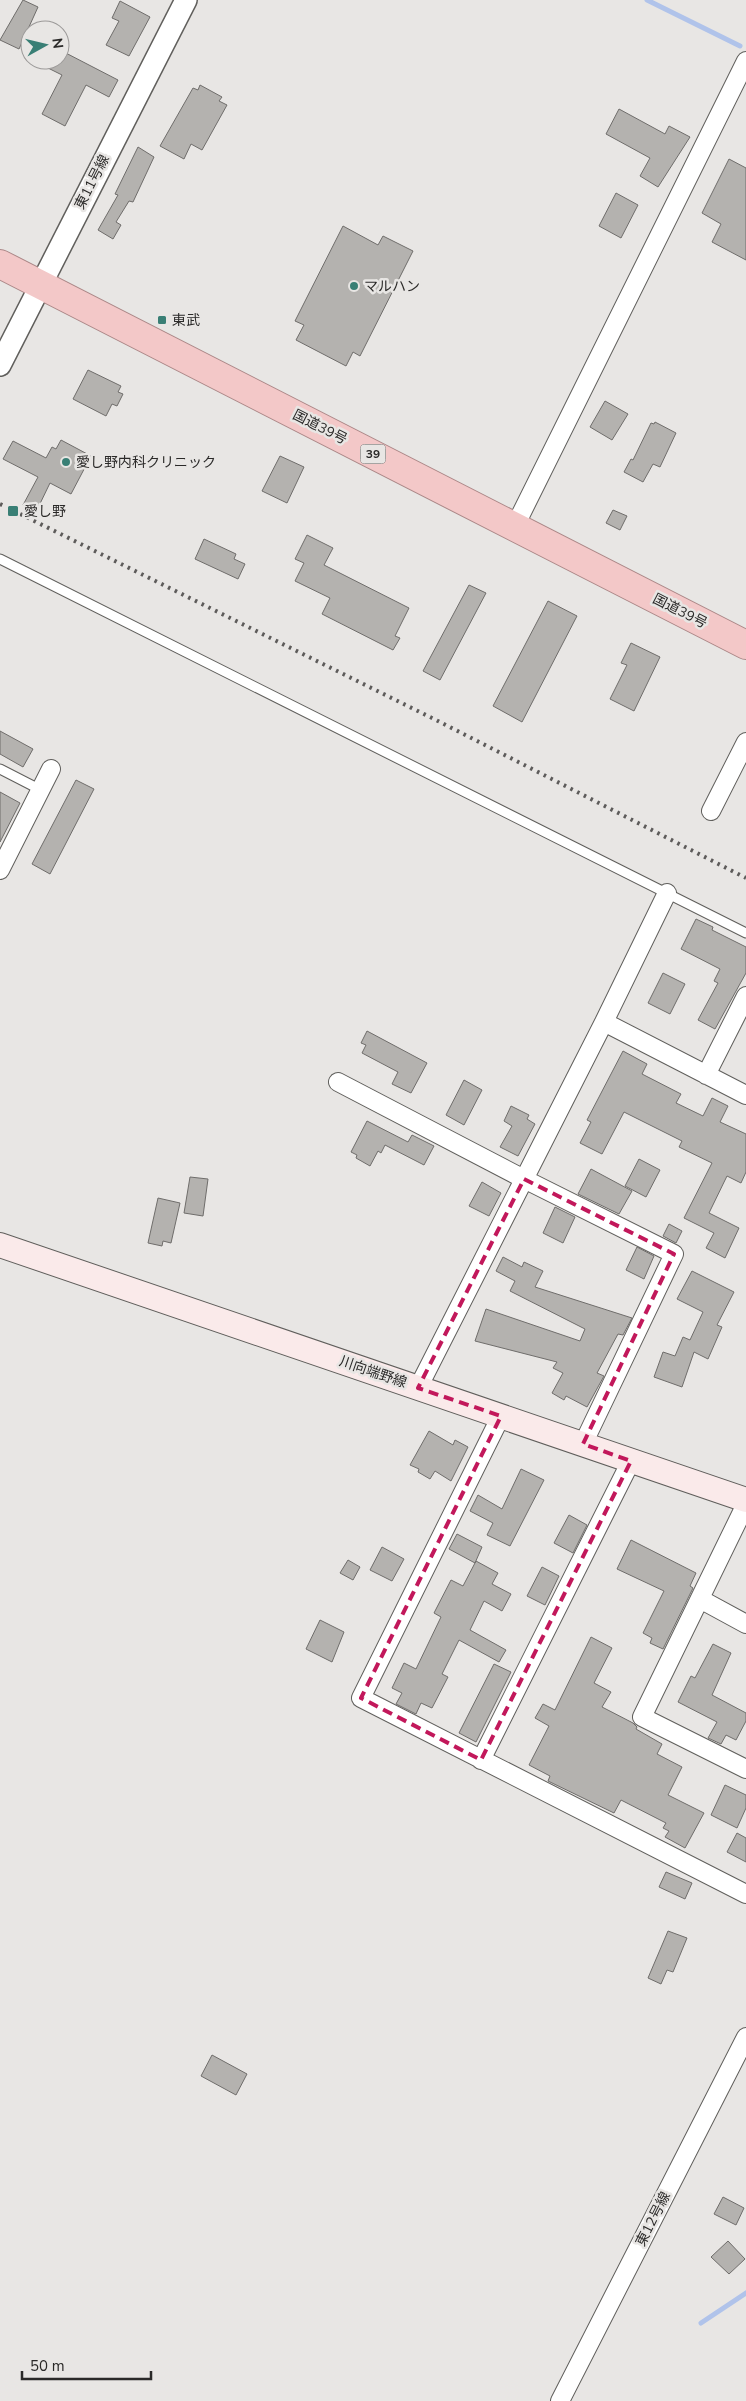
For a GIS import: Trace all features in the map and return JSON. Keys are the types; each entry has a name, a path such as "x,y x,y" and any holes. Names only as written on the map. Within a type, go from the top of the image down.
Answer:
{"highway":[{"name":"国道39号","path":"0,264 746,645"}],"main road":[{"name":"川向端野線","path":"0,1245 746,1500"}],"street":[{"name":"東11号線","path":"0,365 186,0"},
{"path":"515,526 746,60"},
{"path":"711,811 746,742"},
{"path":"0,870 6,844 41,790 51,769"},
{"path":"418,1388 604,1022 667,893"},
{"path":"706,1075 746,996"},
{"path":"604,1022 746,1095"},
{"path":"338,1082 524,1179 674,1254 582,1444"},
{"path":"502,1416 362,1698 746,1894"},
{"path":"481,1760 631,1461"},
{"path":"746,1504 642,1717 746,1770"},
{"path":"700,1600 746,1624"},
{"name":"東12号線","path":"560,2401 746,2037"}],"lane":[{"path":"0,558 746,933"},
{"path":"0,769 41,790"}],"highlighted area":[{"path":"524,1179 674,1254 583,1444 631,1461 481,1760 361,1698 501,1416 418,1388"}],"building":[{"path":"23,0 38,7 32,20 20,20 19,49 0,40"},
{"path":"120,1 150,17 129,56 106,45 119,21 112,18"},
{"path":"70,55 118,80 109,97 86,85 65,126 42,114 62,75 52,70 70,70"},
{"path":"200,85 222,97 219,101 227,105 202,150 191,144 184,159 160,146 193,88 198,90"},
{"path":"619,109 665,134 669,126 690,137 658,187 640,176 650,158 606,134"},
{"path":"138,147 154,157 133,202 129,201 116,222 121,225 113,239 98,230 118,195 115,194"},
{"path":"729,159 746,168 746,260 712,242 721,224 702,213"},
{"path":"616,193 638,205 621,238 599,226"},
{"name":"マルハン","path":"343,226 378,245 383,236 413,251 360,356 353,352 346,366 296,340 304,325 295,321"},
{"path":"88,370 121,386 118,392 123,394 117,406 112,404 106,416 73,399"},
{"path":"605,401 628,414 612,440 590,427"},
{"path":"655,422 676,433 660,467 653,464 643,482 624,472 631,459 633,460 651,423 654,424"},
{"path":"61,440 91,456 71,494 50,483 36,512 23,505 38,477 3,459 13,441 46,458 52,447 56,449"},
{"path":"280,456 304,467 287,503 262,491"},
{"path":"613,510 627,516 620,530 606,523"},
{"path":"307,535 333,548 324,565 409,608 395,636 400,638 393,650 322,614 330,598 295,581 304,563 295,559"},
{"path":"204,539 236,554 234,559 245,564 238,579 195,559"},
{"path":"469,585 486,593 440,680 423,671"},
{"path":"548,601 577,616 522,722 493,706"},
{"path":"631,643 660,657 634,711 610,699 627,665 621,663"},
{"path":"0,731 33,749 23,767 0,754"},
{"path":"76,780 94,789 50,874 32,864"},
{"path":"0,792 20,803 0,842"},
{"path":"696,919 713,927 712,930 746,947 746,973 715,1029 698,1020 718,983 714,981 720,969 681,949"},
{"path":"663,973 685,984 670,1014 648,1003"},
{"path":"367,1031 427,1063 411,1093 392,1084 398,1072 362,1053 366,1045 361,1043"},
{"path":"623,1051 647,1064 642,1074 681,1094 676,1103 703,1116 712,1098 728,1106 720,1122 746,1134 746,1172 741,1183 727,1176 709,1213 739,1228 725,1258 706,1248 714,1233 684,1218 712,1163 679,1147 682,1141 624,1112 602,1154 580,1143 591,1122 587,1120"},
{"path":"464,1080 482,1090 464,1125 446,1115"},
{"path":"511,1106 529,1115 527,1119 535,1124 518,1156 500,1147 512,1126 504,1121"},
{"path":"367,1121 408,1142 412,1135 434,1146 424,1165 385,1145 381,1153 378,1151 370,1166 356,1158 357,1155 351,1152"},
{"path":"639,1159 660,1170 646,1197 625,1186"},
{"path":"591,1169 632,1191 619,1214 578,1194"},
{"path":"190,1177 208,1179 203,1216 184,1213"},
{"path":"482,1182 501,1193 489,1216 469,1206"},
{"path":"158,1198 180,1203 171,1243 163,1241 162,1246 148,1243"},
{"path":"555,1207 575,1217 563,1243 543,1233"},
{"path":"669,1224 682,1231 676,1243 663,1236"},
{"path":"637,1247 654,1256 644,1279 626,1270"},
{"path":"503,1257 522,1267 524,1262 543,1271 535,1287 632,1318 623,1335 618,1334 597,1373 604,1376 587,1407 566,1396 564,1400 552,1393 563,1373 553,1368 557,1362 475,1341 486,1309 580,1341 585,1329 510,1291 515,1281 496,1271"},
{"path":"692,1271 734,1292 717,1325 722,1327 708,1359 694,1352 682,1387 654,1377 663,1352 675,1356 683,1337 690,1340 703,1312 677,1299"},
{"path":"429,1431 453,1445 455,1440 468,1447 451,1481 435,1471 430,1479 418,1472 419,1469 410,1465"},
{"path":"521,1469 544,1480 510,1546 487,1535 493,1523 470,1511 478,1495 502,1509"},
{"path":"569,1515 587,1525 573,1553 554,1543"},
{"path":"457,1534 482,1547 475,1563 449,1549"},
{"path":"631,1540 696,1573 690,1586 693,1588 663,1649 650,1643 652,1638 643,1633 664,1591 617,1569"},
{"path":"382,1547 404,1559 392,1581 370,1570"},
{"path":"348,1560 360,1567 353,1580 340,1573"},
{"path":"476,1561 498,1573 492,1584 511,1594 502,1611 484,1601 470,1630 506,1650 499,1662 459,1640 442,1674 448,1677 432,1708 421,1703 416,1714 396,1704 402,1693 392,1688 404,1663 416,1669 441,1617 434,1613 451,1580 463,1586"},
{"path":"542,1567 559,1576 545,1605 527,1596"},
{"path":"320,1620 344,1632 332,1662 306,1649"},
{"path":"591,1637 612,1648 594,1683 611,1692 602,1707 633,1723 637,1727 636,1729 662,1744 657,1754 682,1767 668,1795 704,1813 685,1848 665,1837 669,1831 663,1828 666,1823 621,1800 614,1813 548,1781 550,1776 529,1765 549,1726 535,1718 543,1704 555,1710"},
{"path":"713,1644 731,1653 712,1695 746,1713 746,1721 736,1740 726,1735 721,1744 708,1738 717,1722 678,1702 691,1676 695,1678"},
{"path":"494,1664 511,1672 476,1742 459,1733"},
{"path":"725,1785 746,1795 746,1808 737,1828 711,1815"},
{"path":"737,1833 746,1838 746,1862 727,1852"},
{"path":"666,1872 692,1883 685,1899 659,1887"},
{"path":"668,1931 687,1938 673,1972 667,1970 661,1984 648,1978"},
{"path":"212,2055 247,2074 236,2095 201,2076"},
{"path":"723,2197 744,2208 736,2225 714,2214"},
{"path":"728,2241 745,2259 729,2274 711,2257"}],"waterway":[{"path":"647,0 740,46"},
{"path":"701,2323 746,2293"}],"railway":[{"path":"0,504 436,720 746,878"}],"place":[{"name":"マルハン","path":"354,286"},
{"name":"東武","path":"162,320"},
{"name":"愛し野内科クリニック","path":"66,462"},
{"name":"愛し野","path":"13,511"}]}
